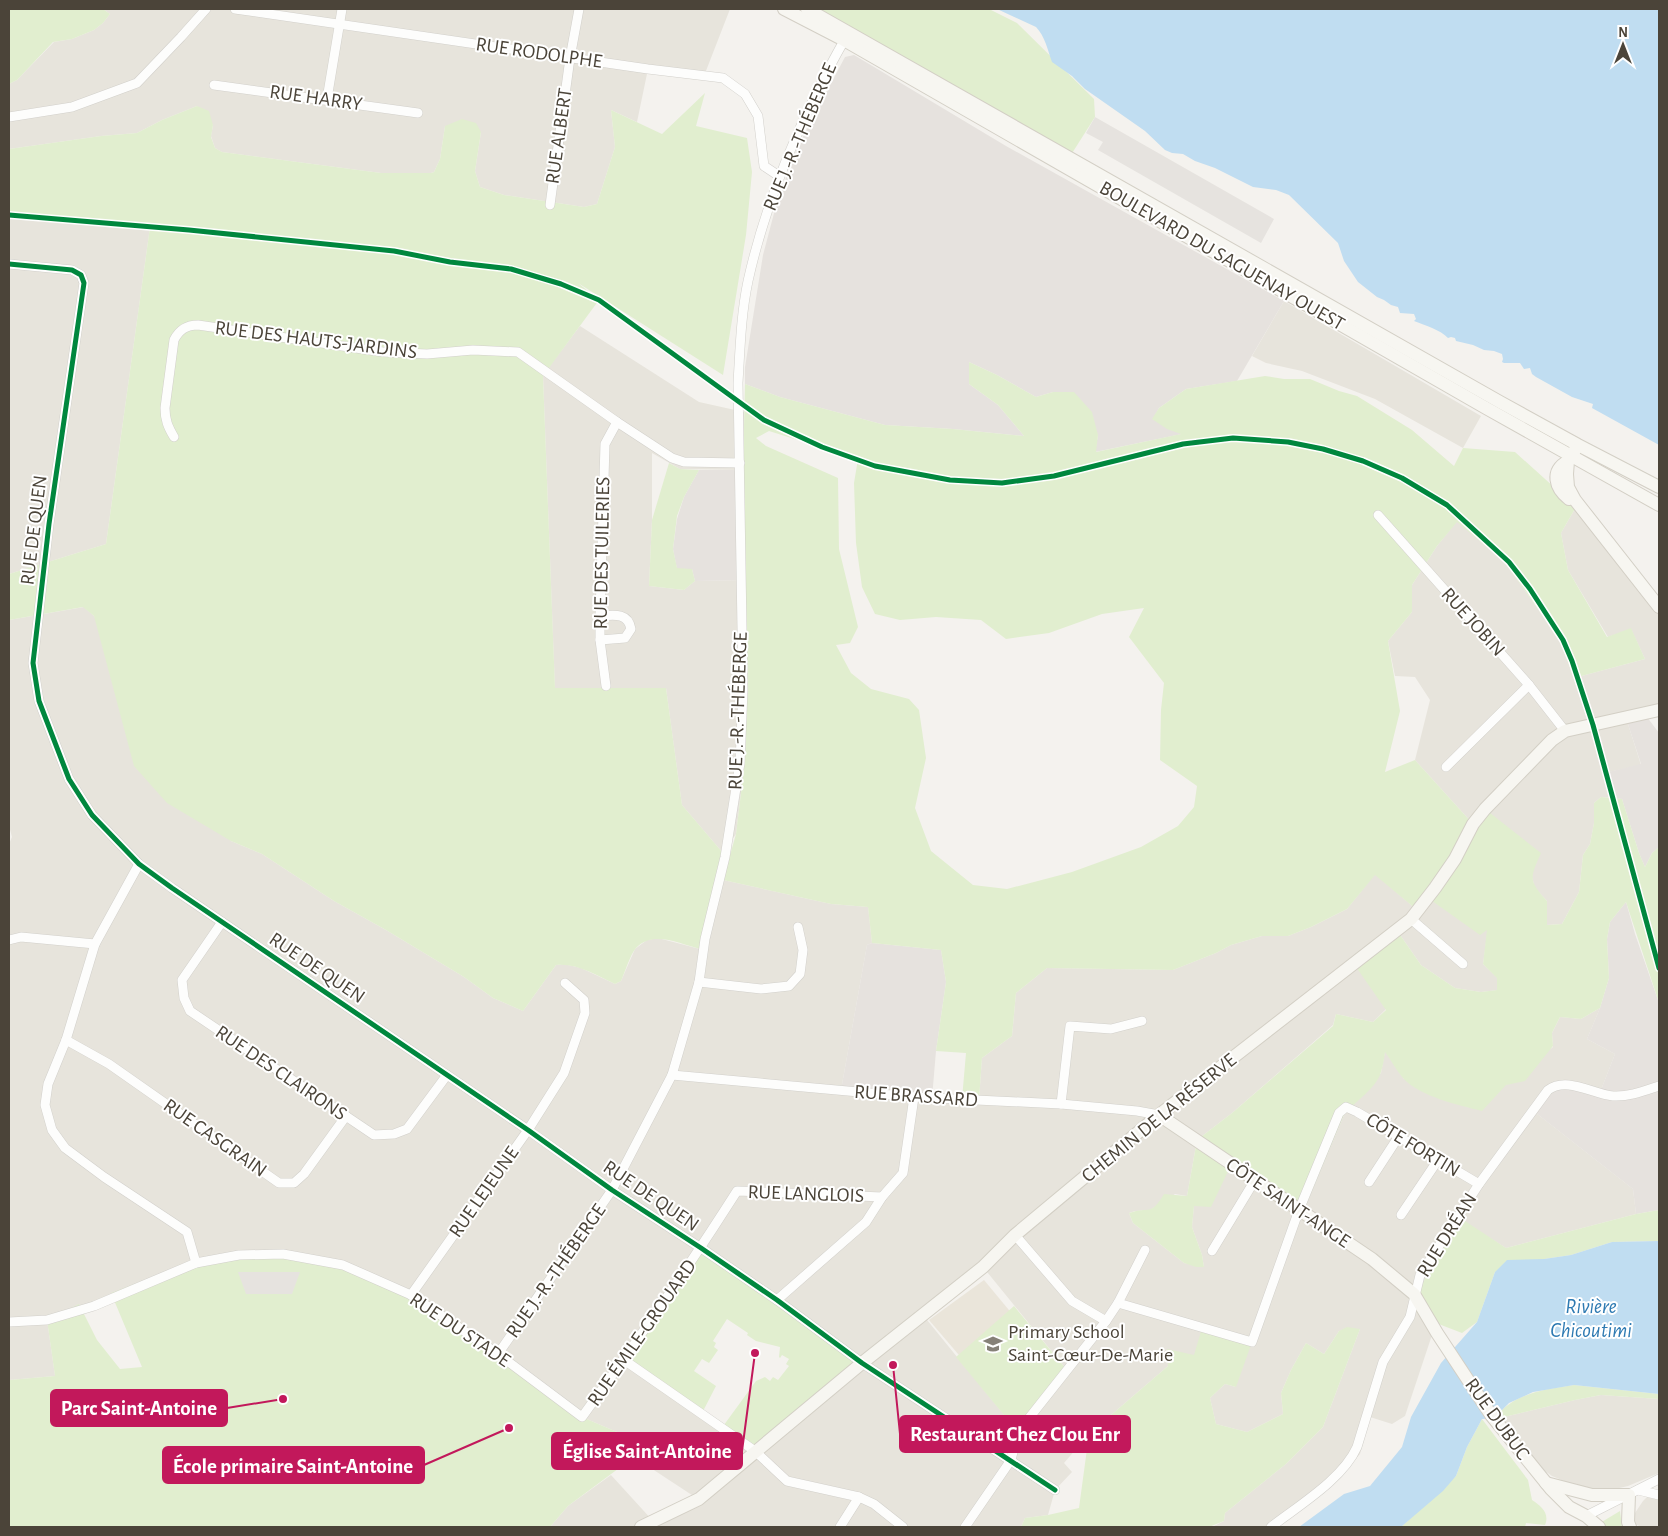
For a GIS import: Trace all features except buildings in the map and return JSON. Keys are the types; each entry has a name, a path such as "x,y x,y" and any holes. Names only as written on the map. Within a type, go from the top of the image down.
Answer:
{"street":[{"path":"9,117 72,107 137,83 206,9"},
{"name":"RUE RODOLPHE","path":"235,9 570,58 723,78 745,94 758,116 764,166 779,176"},
{"path":"326,99 342,9"},
{"name":"RUE ALBERT","path":"550,205 570,58 579,9"},
{"name":"BOULEVARD DU SAGUENAY OUEST","path":"784,9 887,55 1659,505"},
{"name":"BOULEVARD DU SAGUENAY OUEST","path":"807,9 847,36"},
{"name":"RUE J.-R.-THÉBERGE","path":"498,1354 612,1190 672,1075 699,982 705,939 725,856 740,763 743,690 738,383 740,340 748,283 760,235 779,176 800,126 847,36"},
{"name":"RUE HARRY","path":"214,85 418,113"},
{"name":"RUE DE QUEN","path":"9,264 72,270 81,275 84,282 49,524 33,663 39,701 69,779 92,815 139,864 447,1074 612,1190 777,1300 862,1363 1055,1490"},
{"name":"RUE DES HAUTS-JARDINS","path":"174,437 165,418 165,408 174,340 181,330 192,324 383,352 427,354 472,350 518,352 617,422 672,458 684,462 740,463"},
{"name":"RUE DES TUILERIES","path":"606,686 600,640 605,444 617,422"},
{"path":"1573,454 1561,465 1557,472 1558,486 1567,498 1580,506 1659,607"},
{"name":"BOULEVARD DU SAGUENAY OUEST","path":"1573,454 1659,487"},
{"name":"RUE JOBIN","path":"1378,515 1530,685 1566,731"},
{"path":"600,616 620,615 630,623 631,629 624,638 600,640"},
{"path":"1446,767 1530,685"},
{"name":"CHEMIN DE LA RÉSERVE","path":"641,1527 699,1499 862,1363 983,1267 1015,1235 1159,1116 1411,919 1454,859 1473,824 1485,809 1552,740 1566,731 1659,710"},
{"path":"139,864 95,944 66,1040 55,1064 45,1105 52,1130 65,1148 86,1165 187,1232 196,1263"},
{"path":"1411,919 1463,964"},
{"name":"RUE DES CLAIRONS","path":"222,922 182,980 184,998 190,1011 374,1135 394,1134 407,1129 447,1074"},
{"path":"699,982 761,989 789,986 800,974 804,950 798,927"},
{"path":"9,940 22,937 95,944"},
{"name":"RUE LEJEUNE","path":"411,1295 528,1130 564,1073 585,1013 584,1000 564,983"},
{"path":"1061,1104 1070,1026 1112,1029 1142,1021"},
{"name":"RUE CASGRAIN","path":"66,1040 109,1064 279,1183 294,1183 304,1174 346,1116"},
{"name":"RUE BRASSARD","path":"672,1075 914,1097 1061,1104 1137,1111 1159,1116"},
{"name":"RUE DRÉAN","path":"1271,1527 1332,1480 1352,1459 1383,1363 1410,1317 1420,1275 1479,1184 1548,1090 1554,1085 1563,1084 1613,1096 1633,1095 1659,1086"},
{"path":"777,1300 866,1222 882,1197 903,1172 914,1097"},
{"name":"CÔTE FORTIN","path":"1299,1210 1339,1113 1346,1107 1479,1184"},
{"name":"CÔTE SAINT-ANGE","path":"1159,1116 1372,1258 1414,1294"},
{"path":"1369,1182 1399,1136"},
{"path":"1401,1215 1438,1160"},
{"path":"1212,1251 1255,1180"},
{"name":"RUE LANGLOIS","path":"701,1248 737,1191 882,1197"},
{"path":"1118,1303 1252,1342 1299,1210"},
{"path":"1015,1235 1072,1301 1106,1321"},
{"name":"RUE ÉMILE-GROUARD","path":"582,1417 624,1360 701,1248"},
{"path":"965,1527 1011,1460 1018,1432 1106,1321 1118,1303 1145,1250"},
{"name":"RUE DU STADE","path":"9,1322 47,1320 94,1306 196,1263 239,1254 283,1254 343,1265 411,1295 498,1354 582,1417"},
{"name":"RUE DUBUC","path":"1414,1294 1437,1333 1491,1415 1546,1483 1570,1507 1586,1516 1599,1527"},
{"path":"624,1360 755,1451 787,1481 859,1496 874,1504 903,1527"},
{"path":"1586,1516 1659,1479"},
{"path":"1546,1483 1592,1495 1633,1493 1659,1495"},
{"path":"1630,1527 1628,1522 1633,1493"},
{"path":"840,1527 859,1496"}],"shaded area":[{"path":"103,9 730,9 704,76 648,69 637,122 611,110 615,147 597,204 584,207 504,195 480,187 475,171 481,132 445,126 440,159 434,172 431,173 381,173 222,152 215,148 211,136 213,125 197,106 162,120 137,133 9,149 9,84 17,80 54,42 72,39 94,30 103,23 110,14"},
{"path":"854,55 1006,146 1284,301 1237,381 1186,389 1159,408 1153,419 1182,434 1095,452 1098,435 1053,392 1036,397 969,362 969,384 998,405 1024,436 885,425 780,397 745,384 745,367 763,255 777,202 798,146 845,57"},
{"path":"1095,117 1274,219 1261,243 1098,150 1103,142 1086,133"},
{"path":"9,215 150,227 106,544 9,574"},
{"path":"1284,301 1481,416 1463,448 1375,399 1302,371 1266,363 1252,356"},
{"path":"580,326 699,402 744,412 743,470 680,469 652,453 652,520 649,586 684,590 695,581 743,580 745,760 736,834 723,853 682,805 666,688 555,689 543,375"},
{"path":"699,470 743,470 743,580 695,581 692,569 677,569 673,549 677,519 684,497"},
{"path":"1576,507 1659,609 1659,714 1627,721 1641,765 1604,773 1612,798 1601,797 1594,803 1594,823 1590,844 1583,855 1579,892 1562,924 1546,925 1547,901 1535,888 1531,874 1473,824 1415,760 1430,700 1415,677 1395,676 1388,641 1412,612 1412,585 1437,546 1457,521 1504,561 1559,639 1574,678 1645,659 1631,629 1608,637 1568,570 1561,533"},
{"path":"84,607 94,616 231,841 262,854 334,901 464,977 493,998 523,1011 556,965 564,964 581,968 615,984 621,981 635,949 647,940 658,938 700,949 723,880 831,904 868,907 872,943 867,945 841,1090 979,1100 982,1058 1012,1036 1016,993 1047,968 1173,970 1231,945 1262,936 1288,936 1311,927 1347,909 1375,874 1417,910 1428,898 1488,929 1483,964 1498,978 1498,990 1481,992 1455,988 1421,965 1396,929 1386,1009 1373,1022 1336,1014 1333,1025 1232,1113 1197,1140 1187,1196 1175,1194 1150,1210 1129,1213 1133,1223 1184,1263 1204,1267 1202,1255 1192,1227 1194,1205 1231,1162 1304,1210 1344,1115 1381,1073 1385,1051 1404,1079 1506,1085 1553,1047 1552,1033 1560,1017 1581,1019 1600,1008 1587,1039 1615,1054 1599,1095 1536,1113 1633,1189 1636,1214 1506,1248 1461,1220 1436,1323 1405,1416 1392,1424 1370,1417 1360,1454 1340,1476 1278,1527 1212,1527 1224,1521 1225,1513 1286,1464 1323,1427 1360,1329 1339,1331 1324,1354 1306,1343 1281,1393 1283,1414 1247,1432 1216,1424 1210,1398 1225,1384 1236,1387 1194,1355 1168,1366 1089,1434 1064,1463 1072,1472 1055,1490 1048,1515 1025,1518 1021,1527 657,1527 653,1521 698,1499 634,1457 617,1432 582,1417 297,1252 47,1320 55,1376 9,1380 9,844 12,837 9,826 9,620","holes":["701,1248 862,1364 755,1451 624,1360","983,1267 1067,1370 1018,1432 923,1315"]},
{"path":"1647,717 1659,733 1659,847 1652,853 1645,867 1622,799 1612,798 1604,773 1641,764 1627,721"},
{"path":"1626,902 1659,1003 1659,1210 1636,1214 1633,1189 1536,1113 1550,1095 1558,1090 1567,1089 1599,1095 1615,1054 1587,1039 1600,1008 1609,978 1607,939 1610,922"},
{"path":"872,943 941,950 946,982 936,1051 932,1098 841,1090 867,945"},
{"path":"238,1272 300,1272 292,1294 246,1294"},
{"name":"Primary School Saint-Cœur-De-Marie","path":"984,1280 1056,1367 1017,1423 929,1320"},
{"path":"1601,1395 1659,1399 1659,1473 1628,1486 1615,1489 1595,1490 1569,1483 1552,1476 1538,1466 1500,1418 1575,1400"},
{"path":"611,1475 653,1521 641,1527 550,1527 568,1506"},
{"path":"1659,1495 1659,1527 1643,1527 1633,1524 1635,1513 1643,1501 1648,1496"}],"green space":[{"path":"9,9 103,9 110,14 94,30 72,39 53,42 17,80 9,84"},
{"path":"807,9 989,9 1017,23 1094,99 1095,117 1069,158"},
{"path":"705,93 696,126 747,138 752,172 746,235 723,375 578,283 599,300 543,376 555,688 666,688 682,805 723,853 700,949 667,940 650,940 636,948 621,981 615,984 579,968 556,965 523,1011 493,998 464,977 334,901 262,854 231,841 167,803 134,766 94,616 83,607 9,620 9,574 106,544 150,227 9,215 9,149 137,133 162,120 197,106 209,111 213,125 211,137 215,148 222,152 381,173 431,173 434,172 440,159 445,126 462,119 476,123 481,132 475,171 480,187 504,195 584,207 597,204 615,147 611,110 662,134"},
{"path":"969,362 1036,397 1053,392 1074,392 1092,412 1098,435 1096,452 1181,434 1167,429 1152,419 1159,408 1186,389 1265,376 1284,379 1310,379 1357,396 1412,430 1454,466 1463,448 1515,452 1576,507 1561,533 1568,570 1607,637 1631,628 1645,659 1574,678 1559,639 1504,561 1457,522 1437,546 1412,585 1412,612 1388,641 1400,711 1385,772 1415,760 1473,824 1485,809 1541,853 1533,879 1536,888 1547,901 1547,925 1562,924 1579,892 1583,855 1590,844 1594,823 1594,803 1601,797 1622,799 1645,867 1652,853 1659,847 1659,1003 1626,902 1610,922 1607,939 1609,978 1600,1008 1581,1019 1560,1017 1552,1033 1553,1046 1525,1081 1506,1085 1482,1111 1451,1103 1429,1095 1410,1085 1398,1072 1385,1052 1382,1067 1375,1084 1344,1115 1304,1210 1232,1163 1211,1207 1194,1206 1192,1227 1202,1255 1204,1267 1196,1267 1184,1263 1133,1223 1129,1213 1149,1210 1156,1206 1164,1194 1187,1196 1197,1140 1232,1113 1333,1026 1336,1014 1373,1022 1386,1010 1354,964 1396,929 1421,965 1455,988 1481,992 1497,990 1497,978 1483,964 1487,930 1480,935 1428,898 1417,910 1375,875 1347,909 1311,927 1288,936 1262,936 1231,945 1173,970 1047,968 1016,993 1012,1036 982,1058 979,1100 962,1099 966,1053 936,1051 946,982 941,950 872,943 868,907 831,904 723,880 736,834 745,760 743,470 745,384 780,397 885,425 1024,436 998,405 969,384","holes":["769,431 858,459 854,483 856,543 862,587 875,614 900,620 936,617 981,620 1006,639 1049,633 1102,614 1144,608 1129,637 1164,683 1161,710 1160,760 1197,786 1194,807 1178,826 1141,847 1072,872 1007,889 973,885 931,851 915,808 926,758 919,710 909,699 871,689 851,673 836,645 850,643 858,627 839,549 838,478 766,446 756,438"]},
{"path":"669,463 680,469 699,470 684,497 677,516 673,549 677,568 692,569 695,581 684,590 649,586 652,520"},
{"path":"1659,1210 1659,1241 1612,1242 1571,1255 1544,1259 1495,1272 1477,1322 1462,1333 1436,1323 1423,1302 1419,1289 1462,1219 1506,1248 1636,1214"},
{"path":"701,1248 862,1363 755,1451 721,1429 756,1381 765,1377 770,1381 773,1377 778,1380 789,1366 786,1364 789,1359 782,1355 779,1357 780,1347 756,1341 747,1335 748,1333 727,1319 713,1341 716,1343 714,1347 718,1350 709,1363 702,1359 694,1371 716,1386 701,1415 624,1360"},
{"path":"243,1251 297,1252 352,1266 378,1276 582,1417 617,1432 634,1457 568,1506 550,1527 9,1527 9,1380 55,1376 47,1320 79,1304 97,1340 120,1369 142,1367 111,1293 193,1261"},
{"name":"Primary School Saint-Cœur-De-Marie","path":"1014,1306 1067,1370 1018,1432 956,1357"},
{"path":"1347,1327 1360,1329 1323,1427 1286,1464 1225,1513 1224,1521 1209,1527 1021,1527 1025,1518 1079,1508 1089,1434 1168,1366 1167,1349 1194,1355 1202,1328 1252,1342 1236,1387 1225,1384 1210,1398 1216,1424 1247,1432 1283,1414 1281,1393 1306,1343 1324,1354 1339,1331"},
{"path":"1574,1385 1659,1394 1659,1399 1601,1395 1500,1418 1500,1412 1516,1400 1534,1392"},
{"path":"1482,1419 1528,1480 1532,1500 1545,1513 1545,1525 1526,1523 1525,1527 1401,1527 1456,1476 1467,1447"},
{"path":"1620,1511 1622,1527 1606,1527 1600,1523"}],"water":[{"path":"997,9 1659,9 1659,445 1592,408 1593,404 1572,397 1536,377 1532,374 1530,368 1524,369 1520,363 1504,363 1502,362 1502,354 1456,341 1455,338 1448,338 1437,330 1414,321 1416,319 1414,314 1400,313 1398,307 1377,297 1358,282 1344,261 1338,243 1289,195 1276,190 1253,187 1183,154 1165,150 1145,131 1085,89 1072,76 1052,62 1044,39 1036,27"},
{"name":"Rivière Chicoutimi","path":"1659,1241 1659,1394 1574,1385 1533,1392 1509,1403 1500,1412 1500,1418 1482,1419 1467,1447 1456,1476 1443,1491 1401,1527 1299,1527 1344,1494 1370,1486 1402,1447 1411,1417 1441,1363 1477,1322 1495,1272 1507,1260 1544,1259 1571,1255 1612,1242"}],"cycle path":[{"path":"9,215 189,230 394,251 450,262 511,269 561,284 599,300 764,420 822,447 875,466 950,480 1002,483 1054,476 1183,444 1233,438 1288,442 1323,449 1363,461 1402,478 1447,505 1509,562 1530,589 1563,640 1593,725 1659,968"},
{"path":"9,264 72,270 81,275 84,283 49,524 33,663 39,701 69,779 92,815 139,864 172,888 528,1130 612,1190 777,1300 862,1363 1055,1490"}],"place":[{"name":"Primary School Saint-Cœur-De-Marie","path":"993,1344"},
{"name":"Église Saint-Antoine","path":"755,1353"},
{"name":"Restaurant Chez Clou Enr","path":"893,1365"},
{"name":"Parc Saint-Antoine","path":"283,1399"},
{"name":"École primaire Saint-Antoine","path":"509,1428"}]}
